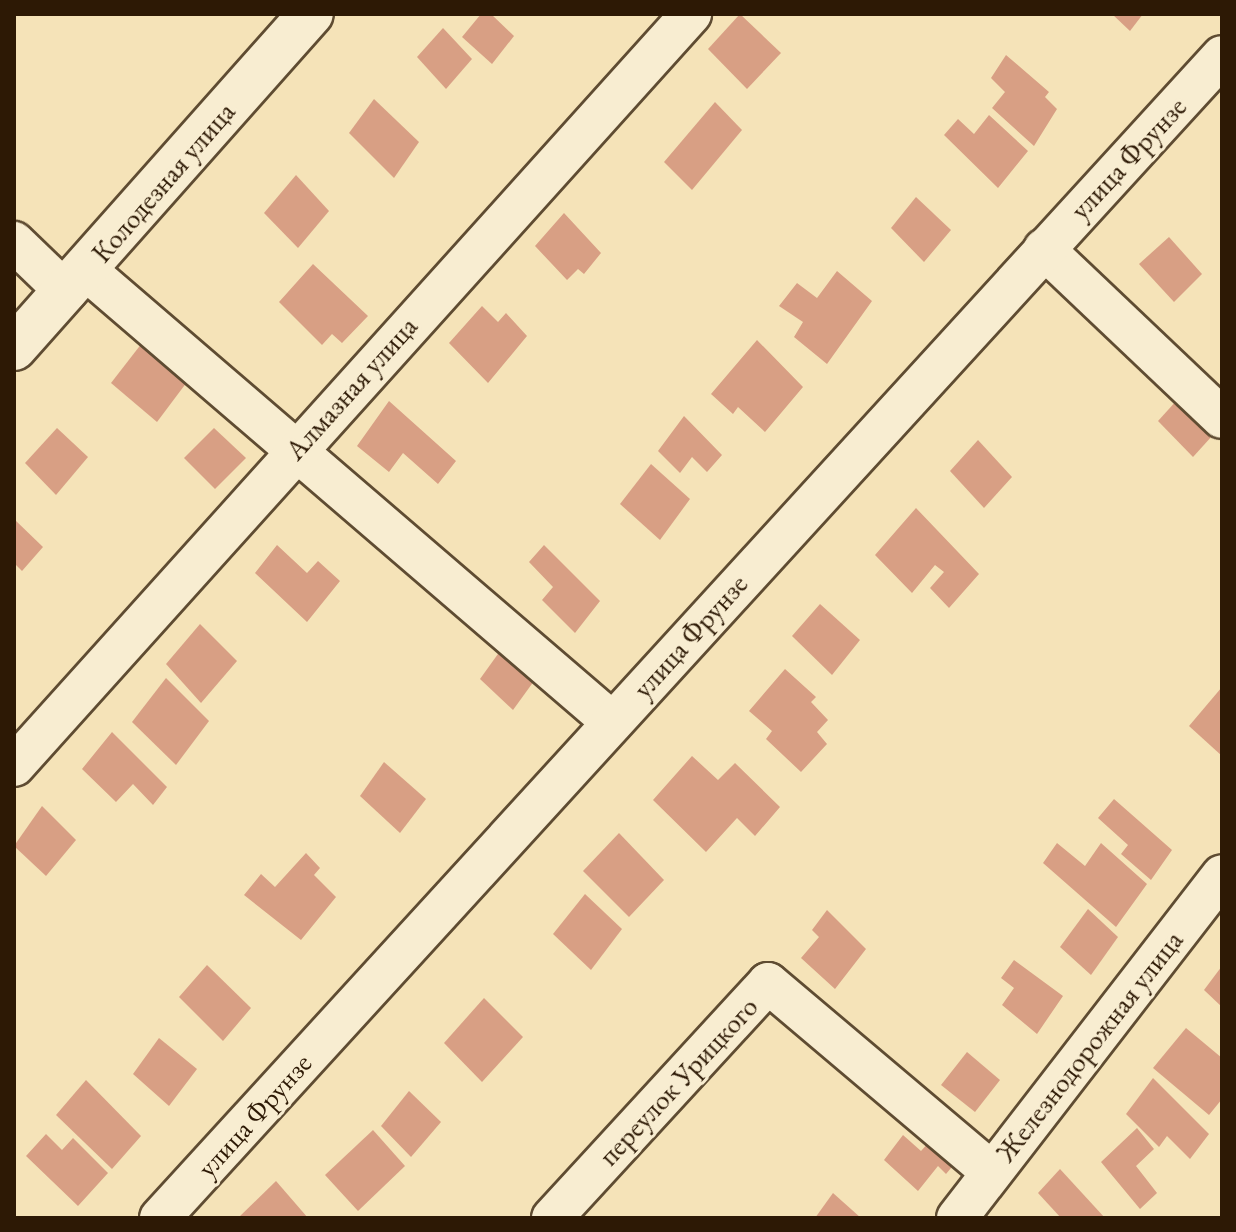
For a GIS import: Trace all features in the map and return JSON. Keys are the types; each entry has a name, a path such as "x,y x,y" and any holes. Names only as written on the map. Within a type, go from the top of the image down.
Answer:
{"main road":[{"name":"Колодезная улица","path":"14,348 311,14"}],"street":[{"name":"Алмазная улица","path":"14,766 295,450 691,14"},
{"name":"улица Фрунзе","path":"160,1218 1222,56"},
{"path":"14,242 76,281 295,450 612,722"},
{"path":"1044,249 1222,418"},
{"name":"Железнодорожная улица","path":"957,1218 1222,875"},
{"name":"переулок Урицкого","path":"552,1218 768,983 992,1172"}],"building":[{"path":"481,14 491,14 514,36 492,64 462,37"},
{"path":"740,14 781,53 747,89 708,49"},
{"path":"1112,14 1143,14 1130,31"},
{"path":"443,28 472,59 446,89 417,57"},
{"path":"1006,55 1049,92 1045,97 1057,109 1034,146 992,108 1005,92 991,78"},
{"path":"374,99 419,142 394,178 349,133"},
{"path":"715,102 742,130 692,190 664,162"},
{"path":"989,115 1028,151 998,188 944,135 958,119 974,134"},
{"path":"296,175 329,211 298,248 264,213"},
{"path":"916,197 951,230 924,262 891,228"},
{"path":"564,213 601,253 584,274 578,269 567,280 535,246"},
{"path":"1169,237 1202,274 1174,302 1139,264"},
{"path":"313,264 368,316 342,343 332,334 322,345 279,302"},
{"path":"837,271 872,301 827,364 794,337 803,322 779,306 797,283 817,298"},
{"path":"482,306 498,322 506,313 527,336 488,383 449,343"},
{"path":"149,334 193,374 157,422 111,383"},
{"path":"757,340 803,387 765,432 738,407 733,414 711,394"},
{"path":"1187,389 1222,425 1193,457 1158,421"},
{"path":"389,401 456,461 438,484 403,453 389,472 357,446"},
{"path":"684,416 722,455 707,472 692,457 680,473 658,451"},
{"path":"57,428 88,457 56,495 25,463"},
{"path":"214,428 246,458 215,489 184,458"},
{"path":"978,440 1012,477 984,508 950,471"},
{"path":"651,464 690,499 660,540 620,504"},
{"path":"916,508 979,574 949,608 930,588 944,572 935,565 912,593 875,555"},
{"path":"14,519 43,547 22,571 14,563"},
{"path":"277,545 307,573 318,561 340,581 307,622 255,573"},
{"path":"544,545 600,601 575,633 542,600 553,587 529,562"},
{"path":"820,604 860,640 832,675 792,636"},
{"path":"200,624 237,661 201,703 166,664"},
{"path":"508,640 542,670 513,710 480,679"},
{"path":"785,669 816,697 811,702 828,720 817,732 827,744 801,772 766,739 772,731 749,711"},
{"path":"166,678 209,721 176,765 132,722"},
{"path":"1222,687 1222,756 1189,726"},
{"path":"112,732 167,787 153,805 133,784 116,802 82,769"},
{"path":"692,756 718,780 735,763 780,807 755,836 737,818 706,852 653,800"},
{"path":"384,762 426,799 400,833 360,796"},
{"path":"1114,799 1172,850 1151,880 1121,854 1128,845 1098,818"},
{"path":"42,806 76,840 46,876 14,846"},
{"path":"619,833 664,880 629,917 583,871"},
{"path":"1057,843 1085,866 1101,843 1147,884 1116,927 1043,863"},
{"path":"306,853 320,868 314,875 336,897 301,940 244,895 261,874 275,887"},
{"path":"585,894 622,929 591,970 553,934"},
{"path":"1088,909 1118,937 1091,975 1060,947"},
{"path":"827,910 866,949 835,989 801,958 819,937 812,930"},
{"path":"1014,960 1063,996 1037,1034 1002,1005 1014,988 1001,978"},
{"path":"207,965 251,1008 223,1041 179,997"},
{"path":"1222,966 1222,1007 1204,990"},
{"path":"484,998 523,1037 482,1082 444,1043"},
{"path":"1186,1028 1222,1058 1222,1099 1209,1115 1153,1068"},
{"path":"159,1038 197,1069 169,1106 133,1074"},
{"path":"967,1052 1000,1080 975,1112 941,1085"},
{"path":"1153,1078 1209,1134 1190,1159 1167,1136 1159,1147 1126,1114"},
{"path":"86,1080 141,1136 112,1169 56,1115"},
{"path":"409,1091 441,1122 411,1157 381,1126"},
{"path":"1137,1128 1154,1149 1136,1166 1157,1193 1140,1209 1101,1162"},
{"path":"373,1130 405,1166 358,1211 325,1175"},
{"path":"46,1134 62,1150 73,1138 108,1173 78,1206 26,1156"},
{"path":"903,1135 921,1151 931,1140 956,1162 946,1174 938,1166 918,1191 884,1160"},
{"path":"1060,1169 1105,1218 1061,1218 1038,1193"},
{"path":"276,1181 308,1218 238,1218"},
{"path":"833,1193 861,1218 815,1218"}]}
